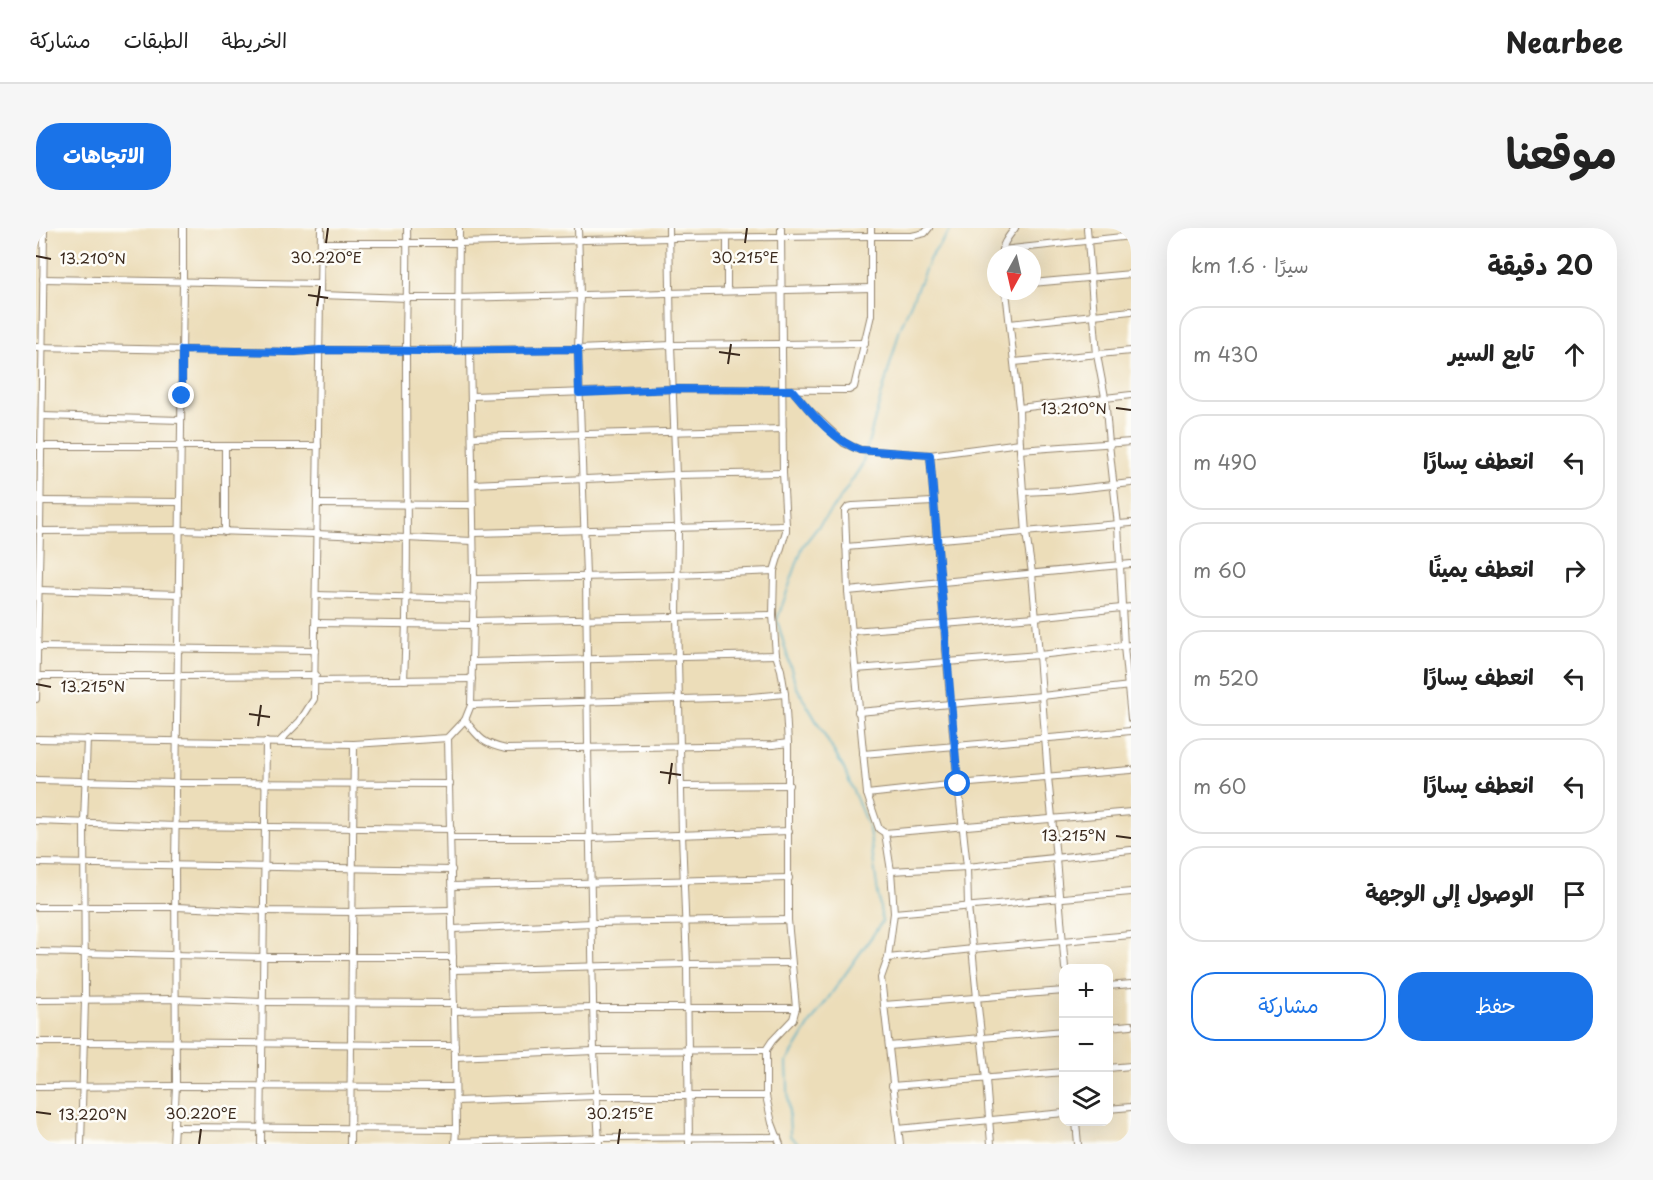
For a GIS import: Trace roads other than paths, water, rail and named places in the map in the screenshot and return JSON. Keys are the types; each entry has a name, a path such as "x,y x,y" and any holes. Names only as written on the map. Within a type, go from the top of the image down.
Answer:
{"street":[{"path":"36,699 38,532 41,501 39,446 42,416 39,400 43,279 40,257 44,228"},
{"path":"173,1144 177,999 176,783 183,228"},
{"path":"279,742 300,721 314,699 321,228"},
{"path":"404,680 408,538 407,228"},
{"path":"458,350 459,228"},
{"path":"578,228 580,296 578,349 585,529 594,1050 599,1141"},
{"path":"669,228 678,528 677,616 687,964 689,1141"},
{"path":"448,738 454,970 455,1143 779,1141 766,1096 766,1050 793,1018 796,1008 788,920 788,743 784,693 776,655 773,615 774,571 786,531 783,473 781,228"},
{"path":"321,243 407,244 782,237 871,232 912,236 925,233 929,228"},
{"path":"1004,246 1015,228"},
{"path":"1087,228 1098,355 1119,525 1121,607 1127,646 1131,719"},
{"path":"472,396 673,389 849,390 854,387 871,315 871,232"},
{"path":"1041,247 1131,236"},
{"path":"727,238 727,291"},
{"path":"1041,282 1131,274"},
{"path":"43,279 320,284"},
{"path":"320,295 458,298 871,288"},
{"path":"1007,300 1019,408 1026,532 1032,573 1065,964"},
{"path":"1010,324 1131,311"},
{"path":"40,347 295,352 865,343"},
{"path":"36,739 354,744 448,738 465,720 471,705 474,579 470,350"},
{"path":"1014,362 1131,351"},
{"path":"792,390 843,443 860,450 930,455 1020,447 1131,442"},
{"path":"1019,408 1131,395"},
{"path":"42,416 181,420"},
{"path":"472,437 783,429"},
{"path":"39,446 318,446"},
{"path":"225,446 225,532"},
{"path":"930,455 954,746 967,867 976,998 992,1144"},
{"path":"473,484 783,473"},
{"path":"1023,492 1131,483"},
{"path":"41,501 180,502"},
{"path":"933,502 848,507 845,511 848,591 858,712 867,794 879,829 885,833 1131,812"},
{"path":"316,504 473,505"},
{"path":"846,548 1131,523"},
{"path":"473,533 786,525"},
{"path":"38,532 180,530 473,541"},
{"path":"848,591 1131,564"},
{"path":"474,579 774,571"},
{"path":"39,590 179,594"},
{"path":"316,595 474,599"},
{"path":"852,631 1131,607"},
{"path":"316,623 473,623 586,618 773,615"},
{"path":"856,669 1127,646"},
{"path":"37,647 316,650"},
{"path":"472,662 776,655"},
{"path":"37,676 472,679"},
{"path":"858,712 1130,686"},
{"path":"471,705 752,697 784,693"},
{"path":"465,720 479,738 492,746 507,749 788,743"},
{"path":"863,754 1131,731"},
{"path":"81,1144 85,1000 84,822 87,739"},
{"path":"261,1144 266,742"},
{"path":"350,1144 354,744"},
{"path":"867,794 1131,770"},
{"path":"36,780 450,784"},
{"path":"682,786 789,785"},
{"path":"36,821 176,826 451,829"},
{"path":"451,838 591,838 789,831"},
{"path":"885,833 894,913 888,958 881,978 900,1144"},
{"path":"891,871 967,867 1131,850"},
{"path":"36,864 452,870"},
{"path":"452,886 789,878"},
{"path":"894,913 1131,892"},
{"path":"36,907 352,912 452,910"},
{"path":"453,929 592,923 788,920"},
{"path":"888,958 1131,935"},
{"path":"36,952 264,957 453,957"},
{"path":"454,970 791,963"},
{"path":"1113,986 1131,984"},
{"path":"884,1005 1059,991"},
{"path":"36,1000 177,999 454,1003"},
{"path":"454,1011 796,1008"},
{"path":"1113,1027 1131,1025"},
{"path":"889,1046 1059,1031"},
{"path":"36,1042 176,1041 455,1045"},
{"path":"455,1057 594,1050 766,1050"},
{"path":"1113,1068 1131,1066"},
{"path":"892,1086 1059,1072"},
{"path":"36,1087 455,1087"},
{"path":"456,1101 596,1096 766,1096"},
{"path":"1113,1109 1131,1107"},
{"path":"898,1129 1059,1113"},
{"path":"1076,1126 1078,1144"},
{"path":"174,1127 456,1130"}],"waterway":[{"path":"867,447 900,329 930,258 952,228"},
{"path":"799,1144 790,1136 787,1062 810,1024 882,922 869,829 844,769 796,686 777,620 803,546 839,500 862,465 865,454"}]}
